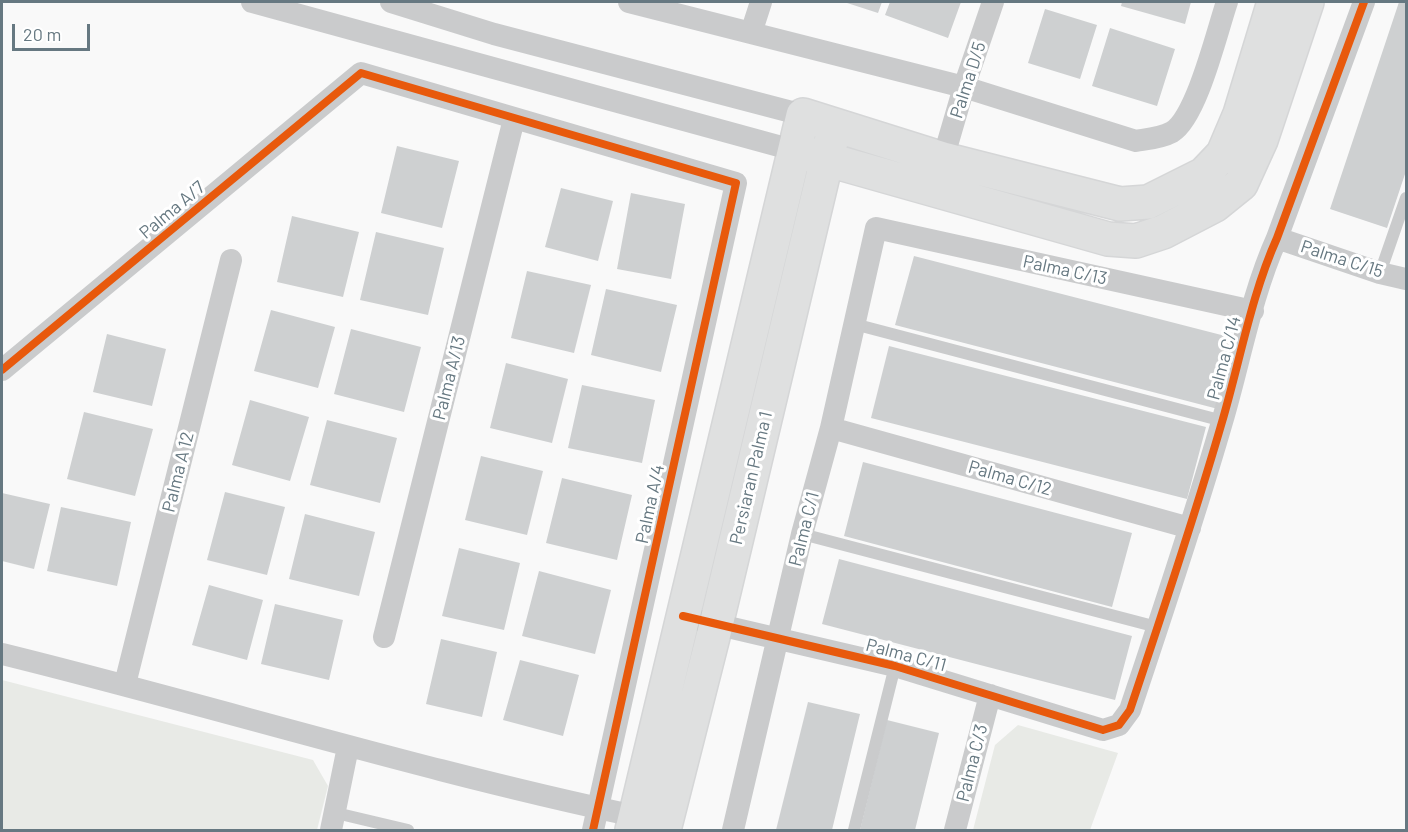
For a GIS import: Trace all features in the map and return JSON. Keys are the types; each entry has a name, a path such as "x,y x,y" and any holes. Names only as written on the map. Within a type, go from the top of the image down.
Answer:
{"street":[{"path":"252,2 305,9 344,26 825,158 1108,239 1136,241 1163,232 1215,205 1241,184 1261,140 1307,2"},
{"path":"391,2 494,34 802,115 943,159 1119,204 1148,202 1204,174 1222,154 1240,114 1274,2"},
{"path":"628,2 964,87 1136,141 1156,138 1173,131 1191,110 1227,2"},
{"path":"751,33 761,2"},
{"name":"Palma D/5","path":"943,159 964,87 993,2"},
{"name":"Palma C/14","path":"1119,725 1130,710 1190,528 1223,421 1266,264 1364,2"},
{"name":"Palma A/7","path":"2,370 361,73 514,119"},
{"path":"2,654 125,684 348,747 598,808 649,826 683,616 802,115"},
{"name":"Palma A/4","path":"514,119 736,183 593,831"},
{"name":"Palma A/13","path":"384,637 514,119"},
{"name":"Persiaran Palma 1","path":"649,826 716,625 825,158 835,125"},
{"name":"Palma C/13","path":"876,228 1253,311"},
{"name":"Palma C/1","path":"733,831 802,534 831,428 876,228"},
{"name":"Palma C/15","path":"1277,238 1380,273 1407,279"},
{"name":"Palma A 12","path":"125,684 231,260"},
{"name":"Palma C/12","path":"831,428 1190,528"},
{"name":"Palma C/11","path":"683,616 895,666 1103,730 1119,725"},
{"name":"Palma C/3","path":"955,831 990,695"},
{"path":"333,822 348,747"}],"lane":[{"path":"1380,273 1407,198"},
{"path":"854,324 1223,421"},
{"path":"802,534 1157,627"},
{"path":"854,831 895,666"},
{"path":"333,822 408,831"}],"shaded area":[{"path":"2,680 313,760 328,786 317,830 2,830"},
{"path":"1018,725 1118,753 1090,830 973,830 995,745"}],"building":[{"path":"844,2 882,2 878,13"},
{"path":"890,2 961,2 948,38 885,15"},
{"path":"1122,2 1191,2 1185,24 1121,6"},
{"path":"1399,2 1406,2 1406,171 1387,228 1330,209"},
{"path":"1045,9 1097,25 1080,79 1028,63"},
{"path":"1110,28 1175,49 1157,106 1092,86"},
{"path":"397,146 459,161 442,228 381,213"},
{"path":"561,188 613,201 598,261 545,247"},
{"path":"631,193 685,204 671,279 617,269"},
{"path":"292,216 359,232 343,297 277,282"},
{"path":"376,232 444,248 428,315 360,300"},
{"path":"914,256 1237,339 1218,409 895,325"},
{"path":"527,271 591,285 574,353 511,338"},
{"path":"606,289 677,305 661,372 591,355"},
{"path":"271,310 335,327 318,388 254,371"},
{"path":"351,329 421,347 404,412 334,394"},
{"path":"107,334 166,349 152,406 93,392"},
{"path":"889,346 1206,427 1187,499 871,418"},
{"path":"506,363 568,379 552,443 490,428"},
{"path":"582,385 655,400 642,463 568,448"},
{"path":"250,400 309,417 290,481 232,465"},
{"path":"84,412 153,429 135,496 67,479"},
{"path":"327,420 397,438 380,503 310,485"},
{"path":"481,456 543,471 527,535 465,520"},
{"path":"863,462 1132,533 1112,607 844,536"},
{"path":"562,478 632,495 617,560 546,543"},
{"path":"225,492 285,507 267,575 207,560"},
{"path":"2,493 50,504 34,569 2,561"},
{"path":"61,507 131,522 117,586 47,571"},
{"path":"305,514 375,532 359,596 289,579"},
{"path":"459,548 520,563 504,630 442,616"},
{"path":"839,559 1132,636 1115,700 822,624"},
{"path":"539,571 611,590 595,654 522,636"},
{"path":"209,585 263,600 247,660 192,645"},
{"path":"275,604 343,620 329,680 261,664"},
{"path":"441,639 497,652 482,717 426,704"},
{"path":"520,660 579,675 563,736 503,720"},
{"path":"808,702 860,714 832,830 776,830"},
{"path":"887,720 939,733 915,830 860,830"}],"cycle path":[{"path":"683,616 895,666 1103,730 1119,725 1130,710 1189,530 1222,422 1260,283 1364,2"},
{"path":"2,370 361,73 736,183 593,830"}]}
